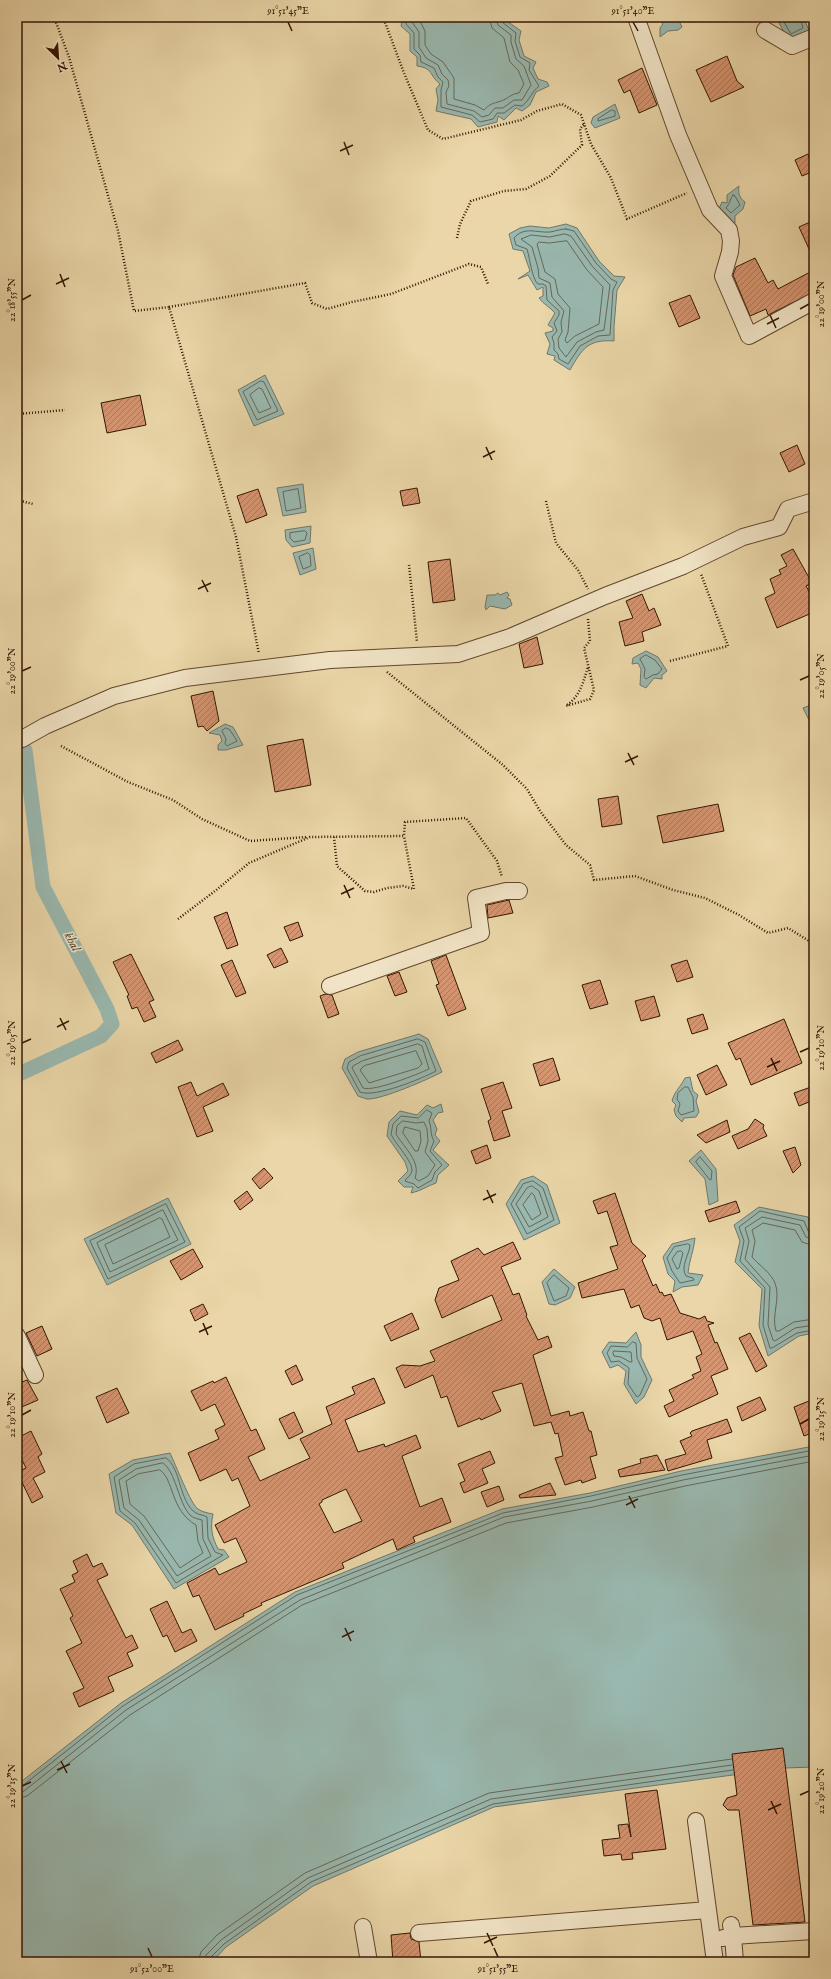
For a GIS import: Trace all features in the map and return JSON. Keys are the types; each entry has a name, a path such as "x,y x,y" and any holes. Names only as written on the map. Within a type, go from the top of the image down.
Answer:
{"street":[{"path":"636,17 678,136 710,210 729,230 731,241 730,252 723,276 749,336 814,301"},
{"path":"764,30 792,46 814,37"},
{"path":"17,740 114,696 185,678 330,660 458,654 510,637 605,596 696,560 743,537 779,527 788,509 814,501"},
{"path":"330,986 482,933 476,898 512,891"},
{"path":"17,1336 34,1375"},
{"path":"696,1821 715,1962"},
{"path":"419,1933 708,1910"},
{"path":"364,1926 369,1962"},
{"path":"712,1939 732,1931 814,1931"},
{"path":"732,1931 735,1962"}],"path":[{"path":"54,17 69,57 118,231 134,311 305,283 312,303 327,309 391,294 469,264 481,267 488,284"},
{"path":"383,17 404,73 428,130 443,139 521,120 537,111 562,104 582,115 591,144 610,178 627,219 700,187"},
{"path":"457,238 460,224 471,201 504,191 526,189 550,176 582,145 580,129 585,123"},
{"path":"169,306 236,537 262,669"},
{"path":"17,414 65,410"},
{"path":"17,500 33,504"},
{"path":"670,661 728,646 696,560"},
{"path":"409,565 418,656"},
{"path":"364,659 394,676 468,739 503,765 527,789 540,811 566,845 590,865 594,880 635,876 673,890 705,898 739,915 768,933 788,928 814,944"},
{"path":"61,746 128,782 173,800 202,818 250,842 310,836 404,836"},
{"path":"334,836 337,866 365,891 374,892 387,888 403,886 414,889 404,836 405,822 466,818 497,861 512,891"},
{"path":"178,919 216,891 250,863 310,836"}],"water":[{"path":"403,17 504,17 504,19 521,31 519,40 524,56 536,62 533,68 538,79 547,82 549,86 536,92 530,105 522,111 516,108 504,120 498,116 497,122 478,127 471,119 436,111 438,100 436,89 440,84 426,68 417,66 417,57 410,51 410,34 401,26"},
{"path":"658,17 681,17 680,23 682,27 678,30 668,31 660,37 660,28 663,24"},
{"path":"776,17 803,17 809,30 788,40"},
{"path":"615,104 620,118 595,128 591,123 593,117"},
{"path":"739,186 739,195 745,202 743,209 735,216 735,223 727,222 726,214 718,211 722,202 727,203 727,195"},
{"path":"566,224 577,228 599,261 614,276 625,277 617,290 614,341 598,342 587,347 578,356 570,370 554,360 555,356 547,354 550,344 545,333 553,331 553,328 548,325 555,313 539,298 543,296 543,287 537,290 528,275 518,279 530,271 523,251 513,249 509,234 520,228 530,226 549,228"},
{"path":"265,375 284,414 254,426 238,390"},
{"path":"303,484 306,512 283,516 277,488"},
{"path":"311,526 310,543 292,547 286,540 285,530"},
{"path":"313,548 316,569 300,575 293,553"},
{"path":"507,592 509,595 507,598 510,599 512,605 505,609 490,606 486,610 487,595 495,595 498,593 500,595"},
{"path":"646,651 658,657 667,671 662,675 662,679 654,678 646,688 640,685 641,669 638,663 632,664 633,658"},
{"path":"814,704 814,730 803,708"},
{"path":"225,724 233,727 243,745 226,750 218,750 218,745 222,741 220,735 209,733"},
{"path":"419,1034 428,1039 442,1072 416,1084 383,1096 367,1099 358,1096 342,1068 345,1059 358,1052"},
{"path":"690,1077 693,1091 698,1095 696,1101 699,1112 696,1117 684,1118 682,1122 676,1116 674,1110 676,1105 672,1101 685,1078"},
{"path":"441,1104 443,1112 438,1113 433,1120 437,1129 435,1135 440,1141 433,1150 449,1165 438,1175 436,1183 411,1193 413,1187 404,1187 398,1181 408,1171 405,1162 387,1136 389,1122 400,1111 417,1115 427,1105 433,1108"},
{"path":"701,1150 716,1169 718,1201 709,1205 705,1179 689,1161"},
{"path":"533,1176 547,1185 560,1223 524,1240 506,1204 521,1180"},
{"path":"168,1198 191,1244 107,1285 84,1239"},
{"path":"759,1207 808,1217 814,1237 814,1333 799,1336 768,1356 759,1326 762,1289 735,1262 740,1241 734,1225"},
{"path":"695,1238 688,1273 703,1275 698,1285 682,1287 673,1292 675,1281 668,1274 663,1257 672,1244"},
{"path":"554,1269 575,1287 570,1298 555,1305 549,1304 542,1282"},
{"path":"636,1332 641,1345 641,1357 652,1380 644,1397 636,1404 624,1384 626,1371 618,1365 610,1368 602,1352 609,1342 626,1343"},
{"path":"814,1446 814,1767 785,1768 494,1807 313,1886 226,1947 212,1962 17,1962 17,1785 121,1703 295,1592 502,1509 590,1493 681,1471"},
{"path":"170,1453 187,1492 195,1506 201,1511 213,1514 212,1532 214,1540 218,1549 224,1550 229,1557 174,1589 132,1525 116,1513 109,1474 133,1460"}],"building":[{"path":"727,56 737,81 744,87 711,102 696,70"},
{"path":"642,68 657,105 639,113 630,90 624,93 618,80"},
{"path":"808,154 814,171 802,176 795,160"},
{"path":"810,222 811,224 814,223 814,260 799,227"},
{"path":"755,258 768,283 773,280 778,289 814,270 814,292 768,315 766,309 750,316 733,275 736,267"},
{"path":"690,295 700,318 679,327 669,303"},
{"path":"140,395 146,425 107,433 101,403"},
{"path":"797,445 805,464 789,472 780,453"},
{"path":"417,488 420,503 403,506 400,491"},
{"path":"258,489 267,515 246,523 237,496"},
{"path":"793,549 812,583 806,586 814,600 814,612 777,628 765,598 775,593 770,579 781,574 779,570 787,566 781,555"},
{"path":"450,559 455,600 433,603 428,562"},
{"path":"642,594 649,611 654,608 661,625 642,632 644,641 625,646 619,622 633,618 626,601"},
{"path":"537,637 543,664 524,668 519,644"},
{"path":"213,691 219,721 207,731 203,726 198,727 191,696"},
{"path":"303,739 311,785 275,792 267,746"},
{"path":"618,796 622,824 602,827 598,799"},
{"path":"718,804 724,831 663,843 657,816"},
{"path":"509,900 513,913 488,918 487,905"},
{"path":"227,912 238,945 227,949 214,917"},
{"path":"298,922 303,936 290,941 284,927"},
{"path":"281,948 288,962 274,968 267,955"},
{"path":"131,954 154,1000 149,1002 156,1017 144,1022 137,1007 132,1009 127,996 129,995 113,962"},
{"path":"446,955 466,1009 448,1016 436,985 439,984 431,961"},
{"path":"232,960 246,993 236,997 221,965"},
{"path":"687,960 693,977 677,982 671,965"},
{"path":"399,972 407,992 395,996 387,976"},
{"path":"600,980 608,1004 590,1009 582,985"},
{"path":"325,994 332,995 339,1014 328,1018 320,996"},
{"path":"654,996 660,1016 641,1021 635,1001"},
{"path":"703,1014 708,1029 692,1034 687,1019"},
{"path":"784,1019 802,1063 751,1085 740,1058 736,1060 728,1043"},
{"path":"178,1040 183,1050 156,1063 151,1053"},
{"path":"553,1058 560,1080 540,1086 533,1064"},
{"path":"717,1065 727,1085 706,1095 697,1075"},
{"path":"191,1082 197,1096 223,1083 229,1095 203,1107 213,1131 197,1137 178,1087"},
{"path":"503,1082 512,1108 502,1111 510,1136 494,1141 488,1121 491,1119 481,1089"},
{"path":"814,1086 814,1100 799,1106 794,1093"},
{"path":"755,1119 764,1125 763,1128 767,1136 738,1149 732,1136 748,1129"},
{"path":"727,1120 730,1132 706,1143 697,1135"},
{"path":"487,1145 491,1158 476,1164 471,1151"},
{"path":"795,1147 801,1165 793,1173 783,1151"},
{"path":"264,1168 273,1178 260,1189 252,1179"},
{"path":"247,1191 253,1200 240,1210 234,1201"},
{"path":"615,1193 632,1243 646,1256 642,1260 653,1286 656,1284 660,1293 662,1292 664,1296 671,1294 680,1313 699,1319 705,1316 707,1321 714,1323 708,1325 728,1369 711,1376 718,1394 669,1417 664,1406 674,1401 669,1390 694,1378 692,1375 701,1371 696,1357 702,1354 693,1331 667,1340 660,1318 652,1321 644,1318 639,1305 631,1308 624,1289 582,1298 578,1283 618,1269 610,1247 618,1245 607,1211 598,1214 593,1201"},
{"path":"736,1201 740,1212 709,1222 705,1211"},
{"path":"513,1242 521,1259 501,1267 513,1295 519,1293 527,1315 526,1316 538,1340 548,1336 552,1347 533,1355 551,1416 569,1411 570,1416 583,1412 589,1431 591,1431 597,1455 590,1457 596,1478 582,1483 581,1480 565,1485 555,1458 563,1456 558,1433 555,1434 551,1422 534,1426 522,1383 492,1392 501,1411 481,1420 480,1418 458,1427 447,1396 441,1398 433,1375 405,1388 396,1368 402,1365 420,1366 435,1361 430,1351 502,1320 492,1295 442,1318 435,1300 439,1288 459,1280 451,1261 478,1248 484,1255"},
{"path":"193,1249 203,1267 181,1280 170,1261"},
{"path":"203,1304 208,1314 195,1321 190,1310"},
{"path":"412,1313 419,1329 391,1341 384,1326"},
{"path":"42,1326 52,1349 37,1356 26,1333"},
{"path":"750,1333 767,1366 756,1372 739,1338"},
{"path":"296,1365 303,1380 292,1385 285,1371"},
{"path":"226,1377 251,1431 256,1429 265,1449 248,1457 260,1481 310,1458 300,1439 332,1424 326,1407 355,1394 352,1387 374,1378 385,1403 345,1420 358,1452 384,1444 385,1447 416,1435 421,1448 402,1456 420,1507 442,1498 451,1522 413,1537 415,1542 397,1550 393,1539 342,1563 344,1568 261,1603 262,1605 243,1614 244,1616 215,1630 199,1595 193,1597 187,1583 215,1568 219,1575 247,1562 236,1538 224,1543 215,1525 250,1506 238,1478 232,1481 226,1469 200,1481 188,1453 219,1439 215,1430 225,1425 215,1404 201,1411 191,1391 213,1381 214,1383","holes":["346,1489 362,1521 334,1533 319,1504 322,1500"]},
{"path":"27,1380 38,1400 17,1409 17,1384"},
{"path":"117,1388 129,1413 107,1423 96,1397"},
{"path":"760,1397 766,1410 742,1421 737,1407"},
{"path":"814,1399 814,1432 804,1436 794,1407"},
{"path":"294,1412 303,1432 289,1439 279,1419"},
{"path":"727,1419 732,1432 707,1440 712,1458 668,1471 665,1460 686,1454 680,1441 692,1436 690,1433 692,1431"},
{"path":"31,1431 42,1454 38,1457 45,1472 33,1478 43,1497 32,1503 17,1472 26,1468 17,1450 17,1438"},
{"path":"490,1451 495,1463 482,1469 488,1483 464,1493 460,1483 465,1481 458,1464"},
{"path":"657,1455 665,1470 620,1477 618,1470 641,1463 640,1459"},
{"path":"550,1483 556,1495 520,1498 519,1495"},
{"path":"499,1486 504,1500 487,1507 481,1492"},
{"path":"87,1554 93,1567 102,1563 108,1575 97,1580 126,1638 132,1635 138,1648 127,1653 133,1666 108,1677 114,1691 79,1707 73,1693 84,1688 66,1651 82,1643 70,1618 73,1616 60,1589 75,1582 72,1575 78,1572 73,1561"},
{"path":"167,1601 182,1633 191,1629 197,1641 175,1652 167,1635 163,1637 150,1609"},
{"path":"783,1748 805,1922 753,1925 739,1810 728,1810 723,1805 727,1798 737,1795 732,1754"},
{"path":"657,1790 666,1849 632,1853 633,1859 622,1860 621,1854 604,1856 602,1840 620,1838 618,1825 628,1824 631,1837 625,1794"},
{"path":"410,1933 411,1939 419,1942 421,1962 393,1962 391,1935"}],"waterway":[{"name":"khal","path":"17,1075 101,1036 112,1024 107,1009 43,887 25,750"}]}
